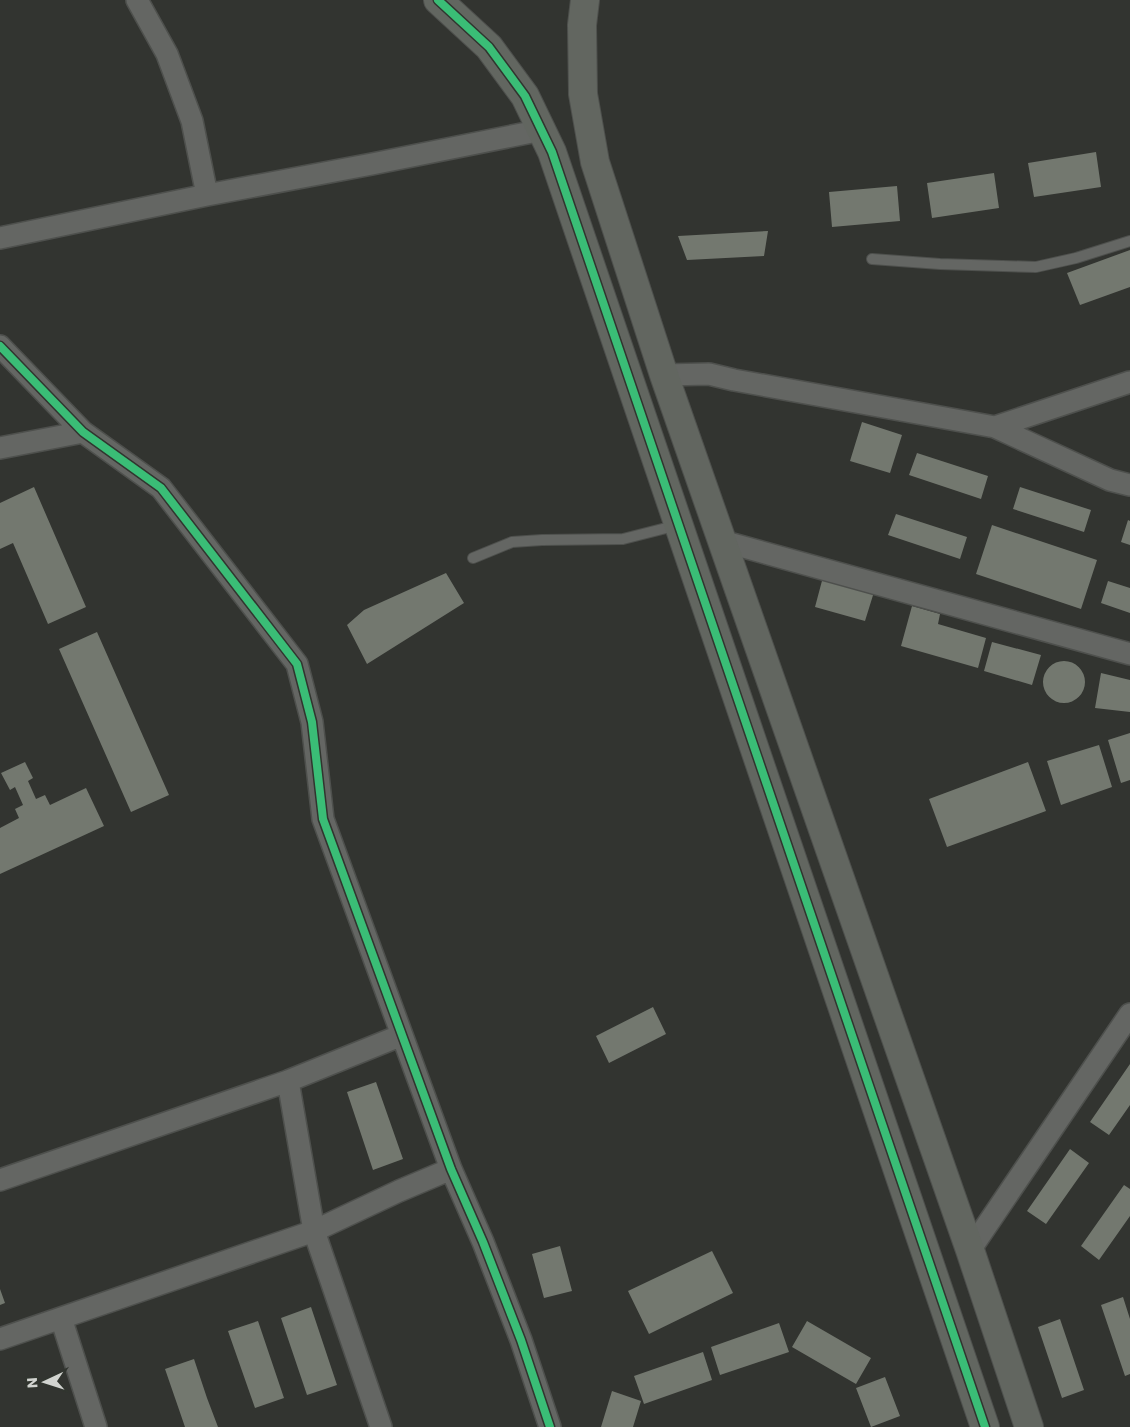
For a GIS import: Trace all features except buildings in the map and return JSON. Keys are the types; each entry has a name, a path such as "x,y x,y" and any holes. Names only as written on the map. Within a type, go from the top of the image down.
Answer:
{"street":[{"path":"137,0 168,54 192,121 207,194"},
{"path":"438,0 490,47 525,96 555,161 985,1427"},
{"path":"585,0 582,25 583,94 595,162 664,375 1030,1427"},
{"path":"0,238 207,194 542,130"},
{"path":"0,346 84,432 161,488 296,664 312,722 324,819 451,1169 483,1242 521,1340 550,1427"},
{"path":"664,375 709,374 995,427 1110,480 1130,485"},
{"path":"995,427 1130,382"},
{"path":"0,448 84,432"},
{"path":"722,541 1130,654"},
{"path":"970,1250 1130,1014"},
{"path":"0,1180 288,1081 402,1035"},
{"path":"288,1081 314,1231 381,1427"},
{"path":"0,1339 314,1231 451,1169"},
{"path":"61,1318 96,1427"}],"lane":[{"path":"872,259 940,264 1036,267 1076,258 1130,241"},
{"path":"473,558 512,542 623,539 678,525"}],"cycle path":[{"path":"438,0 489,47 525,96 552,152 985,1427"},
{"path":"0,346 83,432 161,488 297,664 312,722 323,819 451,1169 483,1242 521,1340 550,1427"}]}
